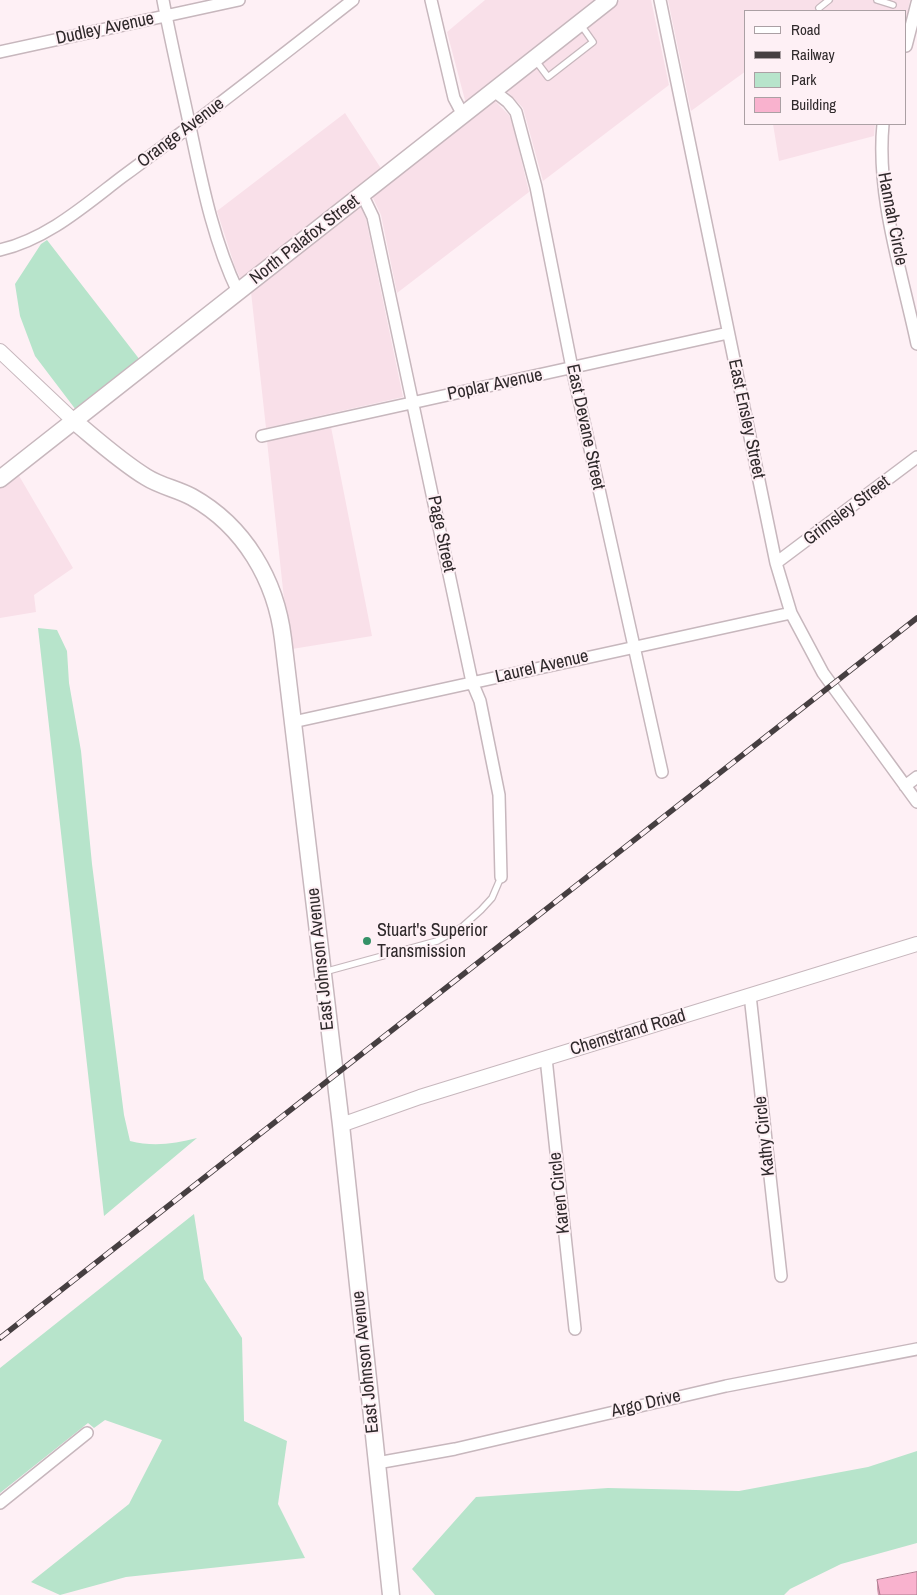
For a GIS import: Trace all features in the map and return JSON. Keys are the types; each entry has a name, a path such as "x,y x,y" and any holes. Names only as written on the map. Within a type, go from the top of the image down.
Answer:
{"main road":[{"name":"North Palafox Street","path":"0,479 609,0"},
{"name":"East Johnson Avenue","path":"74,421 147,478 191,496 217,513 237,532 252,552 277,603 341,1125 391,1595"}],"street":[{"path":"162,0 214,229 227,270 238,292"},
{"name":"Dudley Avenue","path":"0,52 239,0"},
{"name":"Orange Avenue","path":"0,250 21,246 50,230 190,127 353,0"},
{"path":"431,0 454,98 463,115"},
{"name":"East Ensley Street","path":"660,0 776,563 792,613 823,673 917,802"},
{"path":"907,42 917,3"},
{"name":"East Devane Street","path":"494,91 508,102 520,123 536,187 572,368 662,772"},
{"name":"Hannah Circle","path":"883,125 881,170 885,196 917,344"},
{"name":"Page Street","path":"362,194 373,217 472,682 480,701 500,795 501,877"},
{"name":"Poplar Avenue","path":"262,436 728,333"},
{"path":"0,351 74,421"},
{"name":"Grimsley Street","path":"776,563 917,457"},
{"name":"Laurel Avenue","path":"293,722 792,613"},
{"path":"905,786 917,777"},
{"name":"Chemstrand Road","path":"341,1125 420,1097 917,944"},
{"name":"Kathy Circle","path":"750,995 781,1276"},
{"name":"Karen Circle","path":"546,1058 575,1329"},
{"name":"Argo Drive","path":"377,1463 456,1450 726,1386 917,1349"},
{"path":"0,1503 88,1433"}],"lane":[{"path":"819,8 828,0"},
{"path":"877,0 893,5"},
{"path":"534,59 548,77 593,42 580,23"},
{"path":"323,972 438,941 462,927 481,910 492,898 501,877"}],"shaded area":[{"path":"485,0 598,0 466,104 447,32"},
{"path":"620,0 651,0 669,85 543,181 523,108 506,90"},
{"path":"668,0 910,0 907,15 907,10 744,10 744,72 691,111"},
{"path":"494,100 509,115 513,125 529,192 397,293 381,215 372,196"},
{"path":"345,113 382,170 241,280 217,211"},
{"path":"773,125 875,125 874,136 779,161"},
{"path":"360,205 366,219 403,397 266,428 251,292"},
{"path":"331,427 372,636 292,649 284,599 267,441"},
{"path":"18,474 73,568 34,595 36,612 0,618 0,488"}],"green space":[{"path":"47,240 140,360 76,410 35,356 20,316 15,284 41,244"},
{"path":"38,628 57,630 67,651 69,683 81,751 92,864 124,1115 130,1141 163,1144 197,1138 104,1216"},
{"path":"194,1214 204,1279 242,1338 244,1421 287,1441 278,1504 305,1558 126,1577 60,1595 31,1582 129,1504 162,1440 105,1420 94,1428 88,1423 0,1493 0,1368"},
{"path":"917,1451 917,1543 841,1564 790,1589 784,1595 435,1595 412,1569 476,1497 608,1488 739,1491 868,1467"}],"building":[{"path":"917,1572 917,1595 880,1595 877,1580"}],"railway":[{"path":"0,1338 917,618"}],"place":[{"name":"Stuart's Superior Transmission","path":"367,941"}]}
